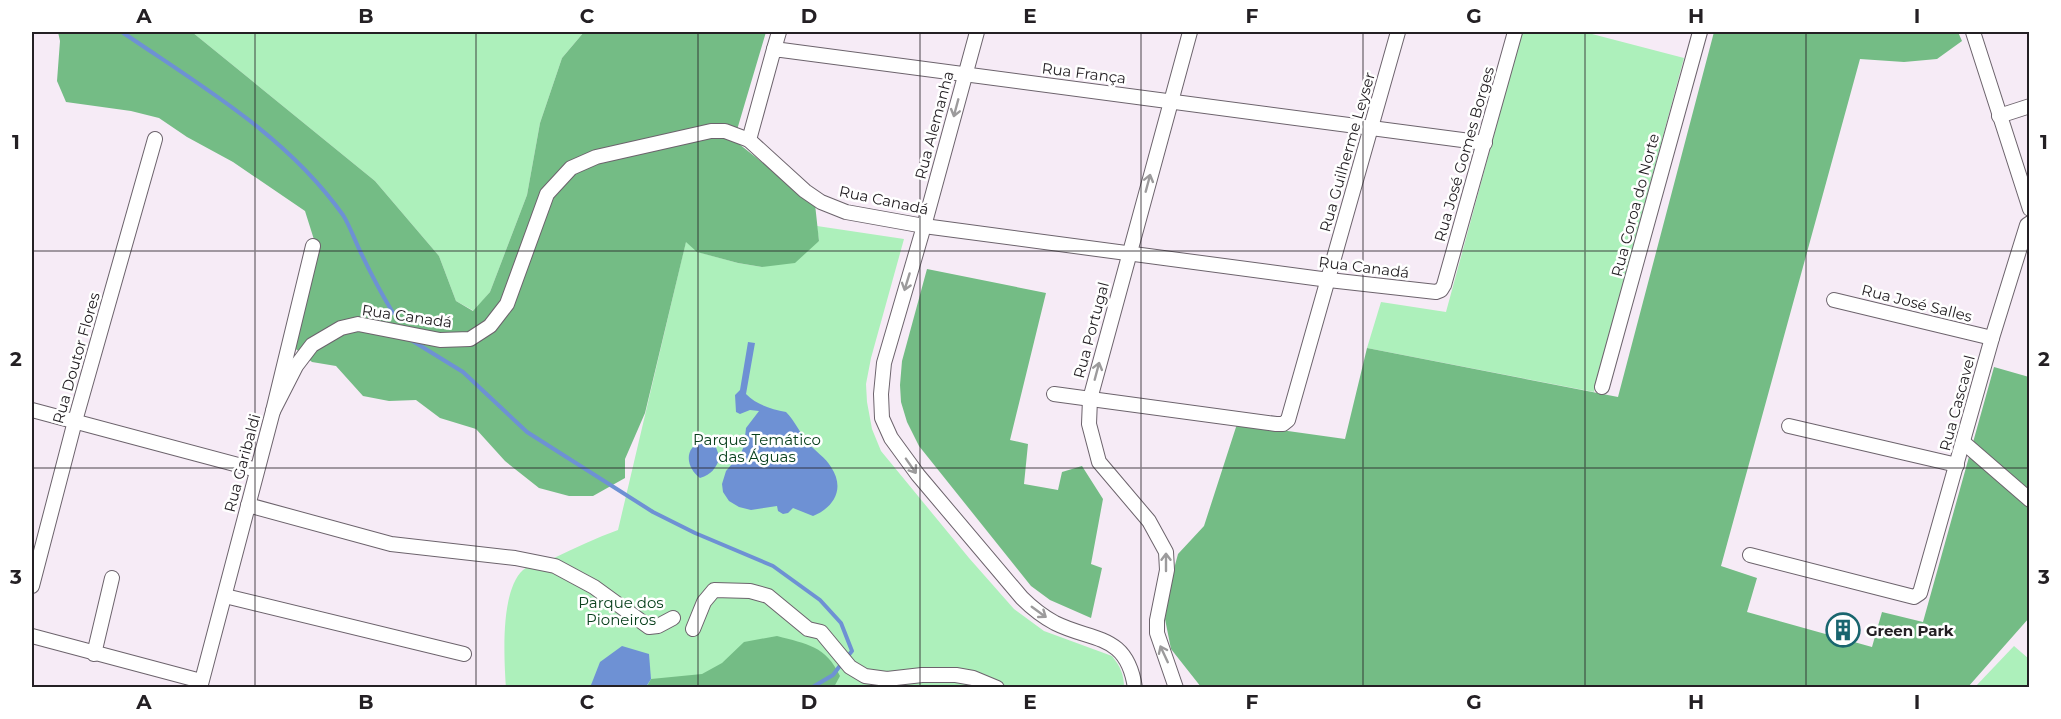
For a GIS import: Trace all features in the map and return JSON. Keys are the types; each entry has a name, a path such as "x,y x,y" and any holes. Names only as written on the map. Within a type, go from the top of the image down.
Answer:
{"street":[{"path":"749,140 779,32"},
{"name":"Rua Alemanha","path":"977,32 884,363 881,394 882,418 891,438 918,475 1022,598 1036,612 1057,624 1102,638 1119,650 1129,664 1136,687"},
{"name":"Rua Portugal","path":"1176,687 1158,641 1157,620 1164,588 1166,552 1149,521 1099,462 1089,424 1090,399 1190,32"},
{"name":"Rua Guilherme Leyser","path":"1090,399 1276,424 1283,424 1288,420 1398,32"},
{"name":"Rua José Gomes Borges","path":"1444,285 1515,32"},
{"name":"Rua Coroa do Norte","path":"1602,387 1700,32"},
{"path":"1973,32 2030,208"},
{"name":"Rua França","path":"774,49 1485,143"},
{"path":"1999,116 2030,106"},
{"name":"Rua Canadá","path":"273,411 296,366 312,345 340,328 358,324 440,340 470,339 490,326 507,304 548,194 571,168 596,157 711,131 725,131 749,140 805,191 821,202 846,212 924,226 1329,280 1436,292 1444,285"},
{"name":"Rua Doutor Flores","path":"32,586 75,422 155,139"},
{"name":"Rua Cascavel","path":"1750,555 1914,597 1920,593 1992,338 2027,225 2030,223"},
{"name":"Rua Garibaldi","path":"201,684 273,411 313,246"},
{"name":"Rua José Salles","path":"1834,300 1992,338"},
{"path":"1054,394 1090,399"},
{"path":"32,410 257,470"},
{"path":"1789,426 1957,465"},
{"path":"1963,442 2030,500"},
{"path":"248,505 391,544 515,558 555,566 594,587 649,627 658,626 672,618"},
{"path":"94,654 112,578"},
{"path":"693,629 704,602 714,590 750,591 768,596 808,629 820,632 857,673 876,679 956,675 973,678 997,687"},
{"path":"225,596 464,654"},
{"path":"32,636 201,684"}],"green space":[{"path":"58,32 192,32 375,181 439,256 456,301 473,311 490,292 527,195 540,123 562,58 584,32 766,32 734,140 815,204 819,241 795,263 762,267 697,252 686,242 645,413 625,459 625,478 593,496 569,496 539,488 505,461 476,429 440,418 416,400 389,401 363,396 336,366 312,362 292,346 316,246 305,211 233,162 187,137 159,118 131,111 66,102 57,81 60,41"},
{"path":"192,32 584,32 562,58 540,123 527,195 490,292 474,311 456,301 439,256 375,181"},
{"path":"1522,32 1592,32 1592,34 1684,58 1594,392 1367,348 1381,302 1446,312"},
{"path":"1714,32 1958,32 1962,41 1937,59 1904,62 1860,59 1721,566 1757,578 1747,612 1872,647 1882,612 1923,622 1994,367 2029,377 2029,618 1968,687 1201,687 1171,649 1165,619 1168,591 1178,554 1204,526 1237,424 1345,439 1367,348 1618,397"},
{"name":"Parque Temático das Águas","path":"817,226 904,239 866,384 872,429 881,451 1014,609 1044,631 1112,656 1121,670 1124,688 506,688 507,609 510,593 523,570 618,530 686,241 698,252 762,267 819,241"},
{"path":"927,269 1046,293 1010,440 1028,444 1024,484 1058,490 1062,472 1082,466 1103,499 1091,564 1102,568 1091,618 1050,600 1031,586 919,446 907,422 901,402 902,361"},
{"path":"777,636 806,644 822,652 835,666 840,676 834,687 646,688 651,679 702,674 722,663 744,642"},
{"path":"2014,646 2029,659 2029,687 1975,687"}],"water":[{"path":"748,342 755,343 746,394 764,406 786,412 808,443 829,464 835,475 836,496 827,508 813,516 793,508 783,514 778,511 777,506 751,510 739,507 729,501 723,492 722,484 726,471 741,453 746,428 759,411 750,410 740,414 736,412 735,395 740,390"},
{"path":"703,441 715,445 720,458 713,471 700,478 692,469 689,458 692,448"},
{"path":"622,646 649,654 651,679 646,687 593,687 591,685 600,662"}],"waterway":[{"path":"122,32 241,114 296,160 343,215 372,276 393,313"},
{"path":"411,340 463,372 527,432 653,512 695,533 773,566 820,600 841,623 852,651 847,657"},
{"path":"811,688 833,675 842,663"}],"place":[{"name":"Green Park","path":"1843,630"}],"park label":[{"name":"Parque dos Pioneiros","path":"621,610"}]}
